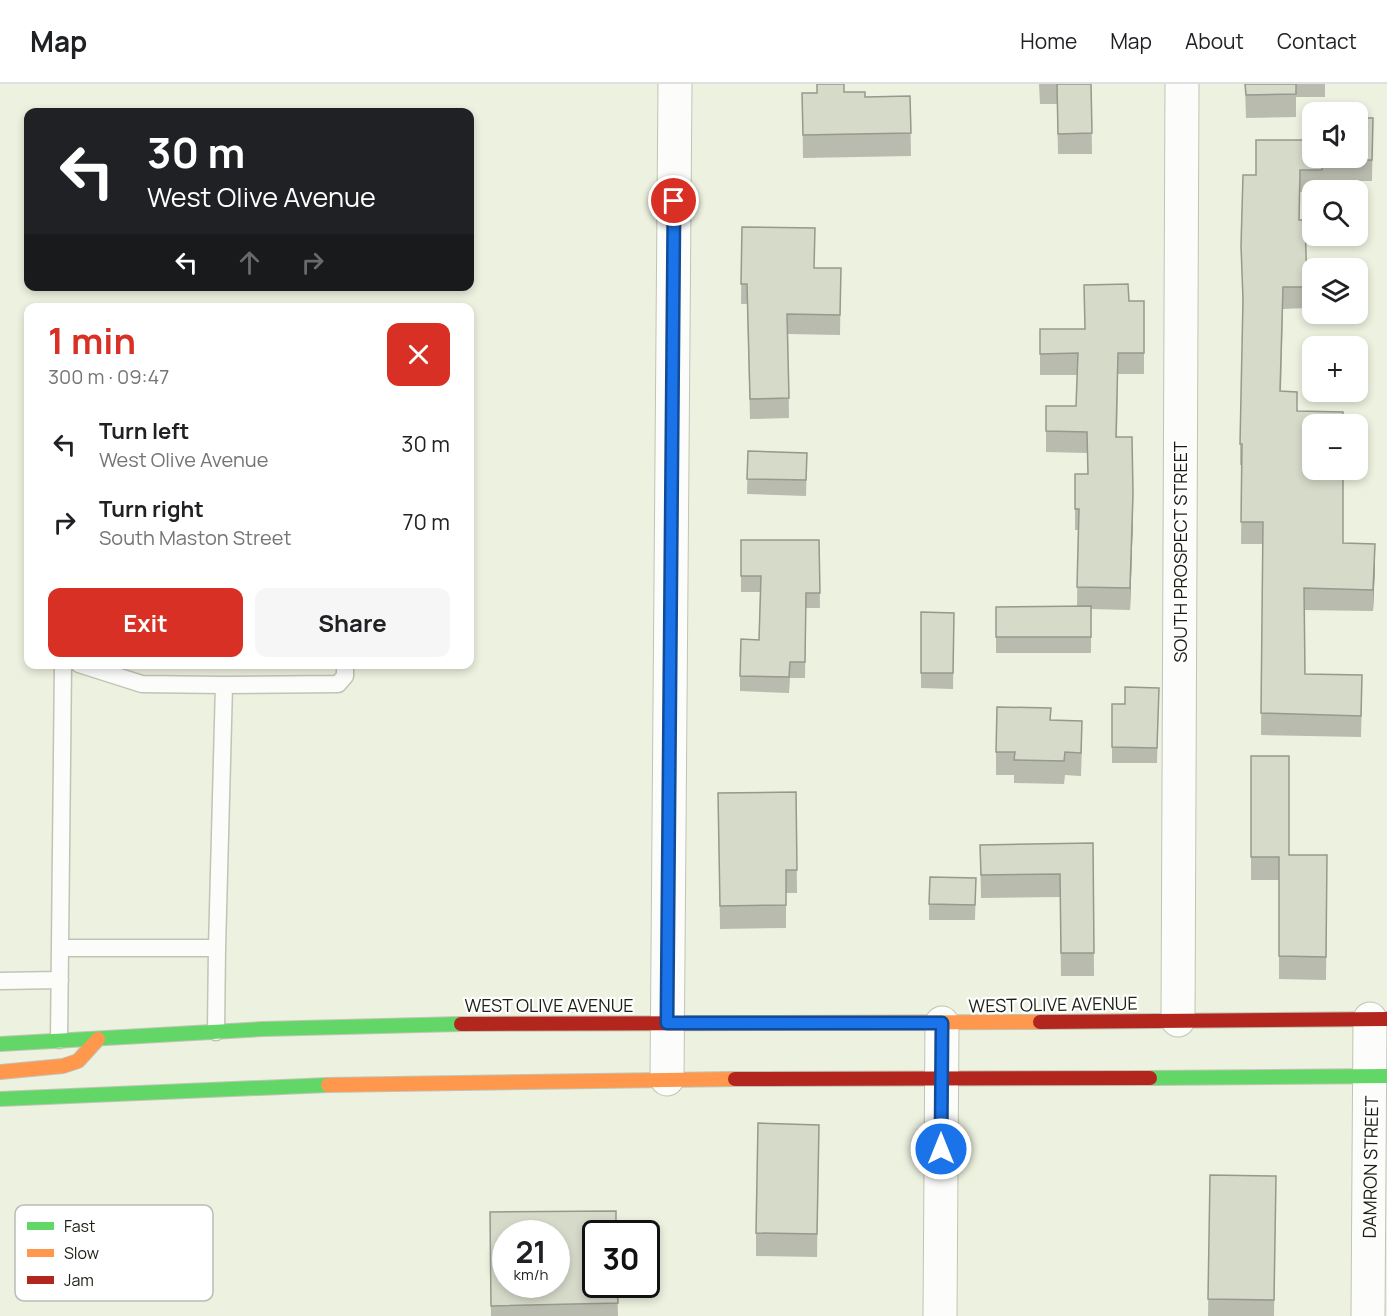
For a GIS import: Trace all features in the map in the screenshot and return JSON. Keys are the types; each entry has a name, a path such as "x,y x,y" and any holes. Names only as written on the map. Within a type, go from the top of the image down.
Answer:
{"main road":[{"name":"WEST OLIVE AVENUE","path":"0,1044 401,1024 1379,1019"},
{"path":"0,1072 63,1066 78,1061 98,1039"},
{"path":"0,1099 253,1087 667,1079 1379,1076"}],"street":[{"path":"667,1079 675,84"},
{"name":"SOUTH PROSPECT STREET","path":"1178,1020 1182,84"},
{"name":"DAMRON STREET","path":"1368,1316 1379,1076 1379,1019"},
{"path":"940,1316 942,1023"}],"lane":[{"path":"59,1041 63,669"},
{"path":"95,669 142,684 224,685 338,684 345,676 345,669"},
{"path":"216,1032 224,685"},
{"path":"60,948 217,948"},
{"path":"0,981 60,980"}],"building":[{"path":"817,84 844,84 844,92 865,92 865,97 910,96 911,133 803,135 802,93 817,93"},
{"path":"1057,84 1091,84 1092,133 1058,134"},
{"path":"1245,84 1296,84 1296,94 1246,95"},
{"path":"1368,118 1373,118 1372,160 1368,160"},
{"path":"1256,140 1302,140 1302,168 1322,168 1322,170 1300,170 1299,220 1302,220 1302,246 1306,246 1306,258 1302,258 1302,287 1283,287 1280,391 1297,392 1297,411 1343,412 1343,414 1302,414 1302,480 1343,480 1343,543 1375,544 1373,590 1304,588 1305,674 1362,675 1361,716 1261,713 1263,522 1241,522 1242,444 1240,444 1243,175 1256,175"},
{"path":"742,227 815,228 814,268 841,268 840,315 787,314 789,398 750,399 747,284 741,284"},
{"path":"1128,284 1129,301 1144,301 1144,353 1118,353 1116,437 1132,437 1130,588 1077,587 1079,509 1075,509 1075,474 1088,474 1087,432 1046,431 1046,406 1076,406 1078,353 1040,354 1040,329 1085,329 1084,285"},
{"path":"748,451 807,453 806,480 747,479"},
{"path":"741,540 819,540 820,593 806,593 805,662 790,662 789,677 740,676 741,639 759,640 761,576 741,576"},
{"path":"1091,606 1091,637 996,637 996,607"},
{"path":"921,612 954,613 953,673 921,673"},
{"path":"1125,687 1159,688 1157,748 1112,747 1112,704 1125,704"},
{"path":"997,707 1051,708 1050,720 1082,721 1081,753 1065,752 1064,761 1014,760 1015,752 996,752"},
{"path":"1251,756 1289,756 1289,855 1327,855 1326,957 1279,956 1279,857 1251,857"},
{"path":"796,792 797,870 786,870 786,905 720,906 718,793"},
{"path":"1093,843 1094,953 1061,953 1060,874 981,875 980,845"},
{"path":"930,877 976,878 975,905 929,904"},
{"path":"758,1123 819,1125 817,1234 756,1233"},
{"path":"1210,1175 1276,1176 1274,1300 1208,1299"},
{"path":"616,1211 616,1220 582,1220 582,1298 618,1298 618,1303 491,1306 490,1212"}],"traffic: fast":[{"path":"0,1044 263,1029 461,1024"},
{"path":"1150,1078 1387,1076"},
{"path":"0,1099 328,1085"}],"traffic: slow":[{"path":"776,1023 1040,1022"},
{"path":"0,1072 63,1066 78,1061 98,1039"},
{"path":"328,1085 735,1079"}],"traffic: jam":[{"path":"1040,1022 1387,1019"},
{"path":"461,1024 776,1023"},
{"path":"735,1079 1150,1078"}],"route":[{"path":"674,201 667,1023 942,1023 941,1149"}]}
